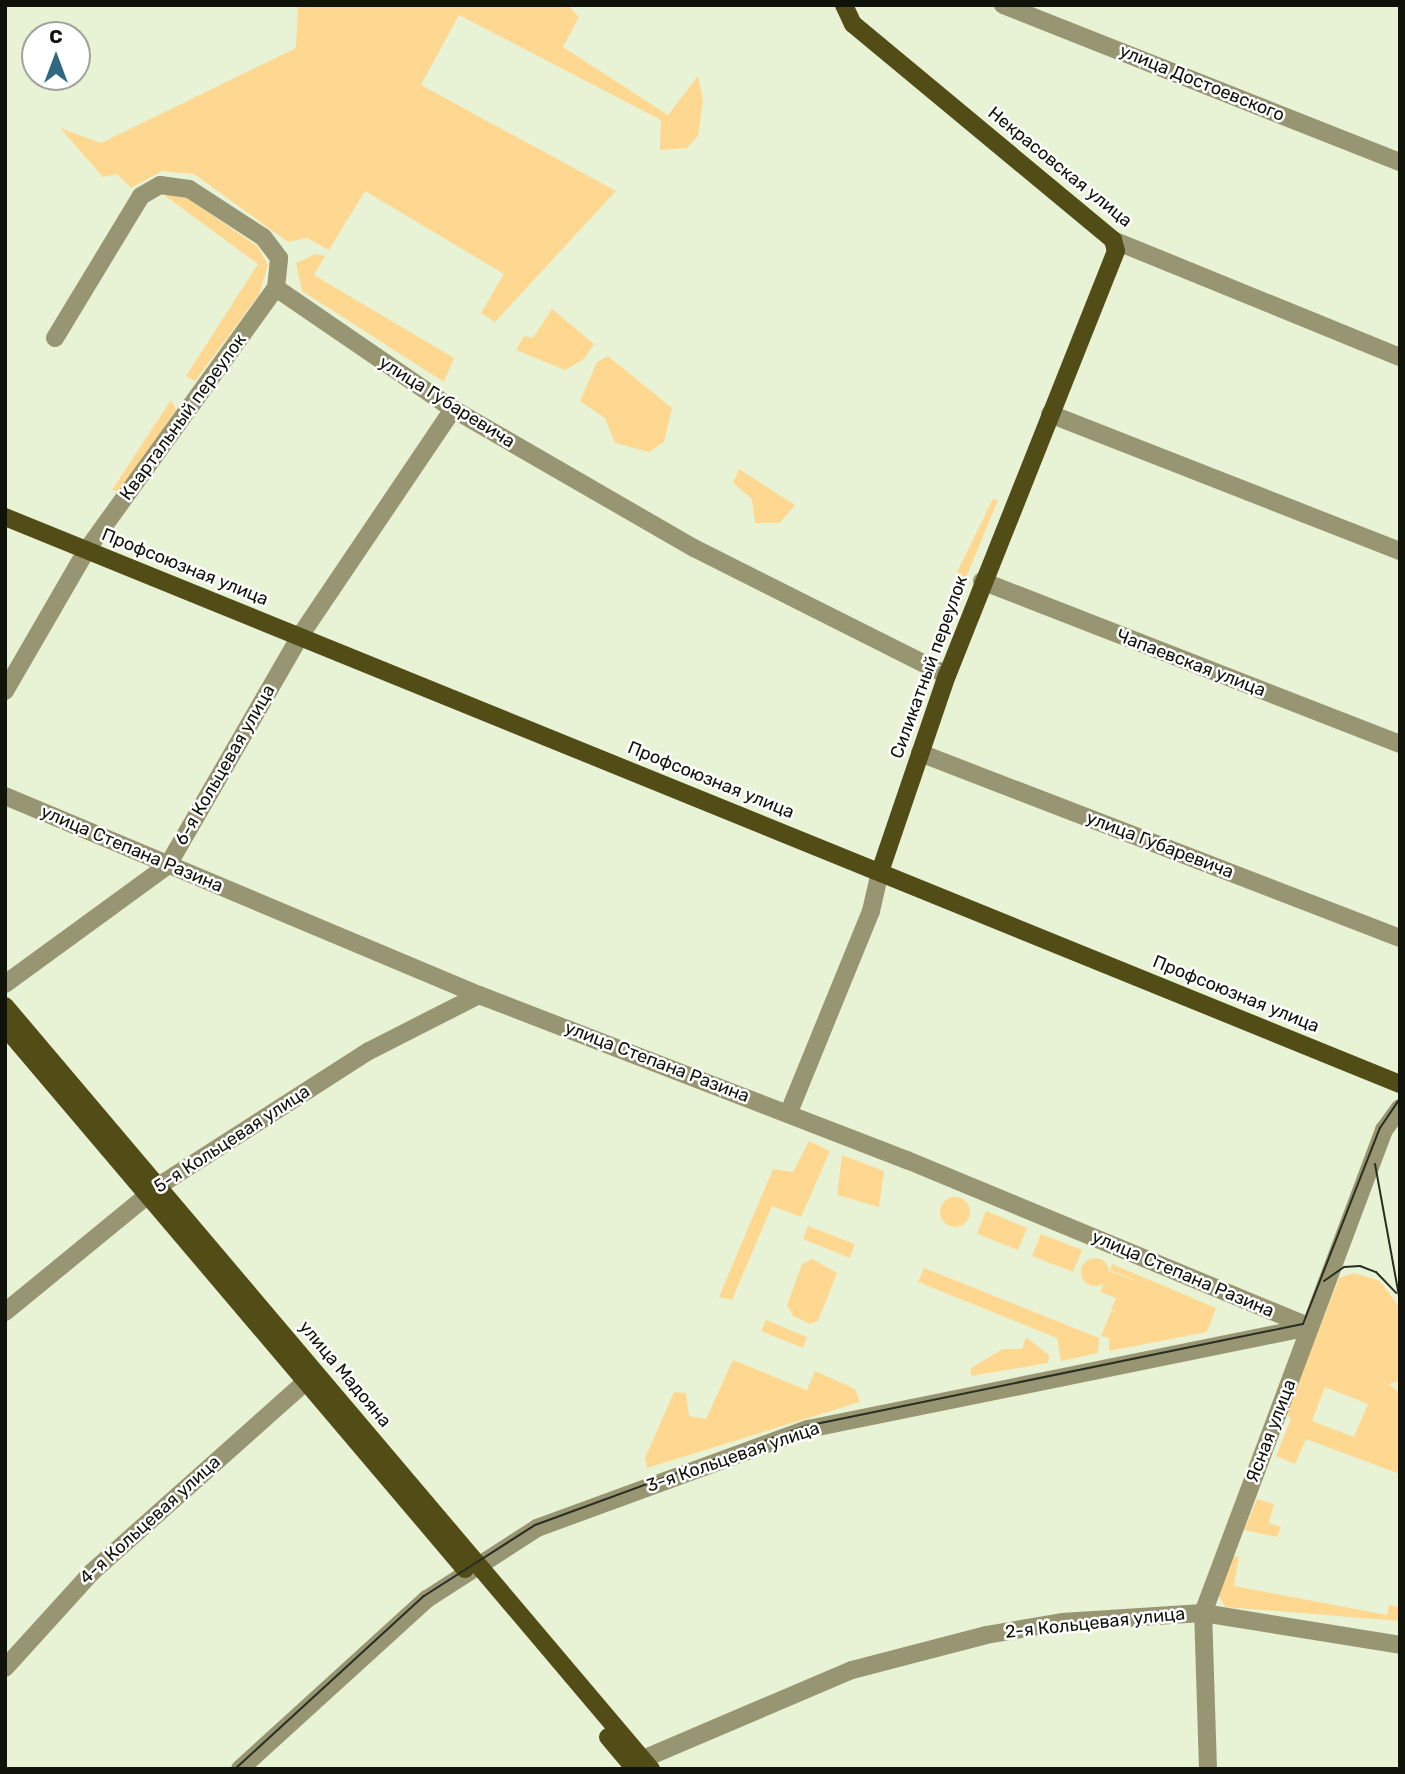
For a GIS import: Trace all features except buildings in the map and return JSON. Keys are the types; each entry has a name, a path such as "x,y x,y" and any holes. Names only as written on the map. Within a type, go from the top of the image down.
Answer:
{"main road":[{"name":"Некрасовская улица","path":"844,5 853,24 1113,240"},
{"name":"Силикатный переулок","path":"880,872 982,581 1115,260 1113,240"},
{"name":"Профсоюзная улица","path":"5,517 1400,1084"},
{"name":"улица Мадояна","path":"5,1006 305,1382 470,1566"},
{"name":"улица Мадояна","path":"5,1027 153,1190 636,1766"}],"street":[{"name":"улица Достоевского","path":"1003,5 1400,162"},
{"path":"55,338 141,196 160,185 189,189 263,237 281,266 276,288"},
{"name":"Некрасовская улица","path":"1113,240 1400,357"},
{"name":"улица Губаревича","path":"276,288 453,409 694,548 947,675"},
{"name":"Квартальный переулок","path":"5,691 86,551 276,288"},
{"name":"6-я Кольцевая улица","path":"5,984 168,865 300,636 453,409"},
{"path":"1050,414 1400,551"},
{"name":"Чапаевская улица","path":"982,581 1400,744"},
{"name":"улица Губаревича","path":"920,752 1400,938"},
{"name":"улица Степана Разина","path":"5,796 479,995 789,1112 1310,1327"},
{"name":"Силикатный переулок","path":"789,1112 871,911 880,872"},
{"name":"5-я Кольцевая улица","path":"5,1312 153,1190 369,1051 479,995"},
{"name":"Ясная улица","path":"1209,1769 1203,1613 1384,1129 1400,1108"},
{"name":"3-я Кольцевая улица","path":"240,1769 470,1566 537,1528 807,1429 1310,1327"},
{"name":"4-я Кольцевая улица","path":"5,1668 99,1566 305,1382"},
{"name":"2-я Кольцевая улица","path":"636,1766 791,1691 917,1651 1062,1622 1203,1613 1400,1645"}],"shaded area":[{"path":"298,5 568,5 579,17 563,47 668,115 698,76 703,101 698,136 687,148 660,150 661,120 459,15 421,85 616,191 495,322 481,313 504,274 365,191 329,250 307,238 288,242 194,174 162,171 131,188 117,174 103,177 60,128 101,143 296,48"},
{"path":"169,192 183,195 258,247 268,265 259,295 195,381 186,376 258,264 164,195"},
{"path":"316,254 325,256 314,275 454,358 444,382 302,291 296,263"},
{"path":"552,309 594,344 584,359 565,370 516,350 524,336 533,338"},
{"path":"608,356 672,408 664,442 649,452 615,443 605,418 580,401 597,362"},
{"path":"171,400 176,410 120,492 112,490"},
{"path":"739,469 795,505 780,523 755,523 752,499 733,483"},
{"path":"993,499 998,500 963,585 957,572"},
{"path":"809,1141 830,1151 801,1217 772,1206 732,1300 719,1297 773,1169 793,1172"},
{"path":"842,1155 884,1171 879,1207 837,1195"},
{"path":"955,1197 966,1201 970,1212 966,1223 955,1227 944,1223 940,1212 944,1201"},
{"path":"986,1211 1027,1228 1018,1250 977,1234"},
{"path":"808,1226 855,1244 850,1258 803,1239"},
{"path":"1041,1234 1082,1250 1073,1272 1032,1256"},
{"path":"1095,1258 1105,1262 1109,1272 1105,1282 1095,1286 1085,1282 1081,1272 1085,1262"},
{"path":"812,1259 837,1273 818,1321 810,1324 793,1316 787,1305 802,1264"},
{"path":"1112,1264 1216,1308 1207,1332 1109,1351 1109,1338 1101,1336 1111,1311 1121,1314 1111,1310 1116,1298 1100,1292 1109,1271 1150,1286 1110,1270"},
{"path":"924,1268 1099,1338 1098,1353 1061,1361 1057,1338 918,1282"},
{"path":"1354,1273 1380,1281 1400,1308 1400,1381 1389,1384 1400,1393 1400,1474 1306,1439 1295,1464 1276,1456 1291,1419 1286,1413 1339,1278","holes":["1325,1387 1368,1404 1354,1437 1312,1421"]},
{"path":"766,1320 807,1337 803,1348 761,1331"},
{"path":"1026,1337 1049,1355 1048,1363 971,1376 971,1368 1003,1349 1022,1349"},
{"path":"733,1360 807,1390 815,1371 855,1389 860,1402 647,1468 645,1458 674,1392 686,1393 689,1416 706,1419"},
{"path":"1257,1499 1274,1504 1269,1523 1281,1527 1277,1537 1244,1530"},
{"path":"1233,1556 1239,1557 1234,1586 1387,1615 1389,1605 1400,1607 1400,1621 1225,1607 1218,1594"}],"tram line":[{"path":"235,1769 424,1596 535,1525 806,1426 1303,1324 1380,1128 1400,1098"},
{"path":"1375,1164 1399,1296"},
{"path":"1324,1281 1344,1267 1360,1266 1376,1272 1396,1293"}]}
